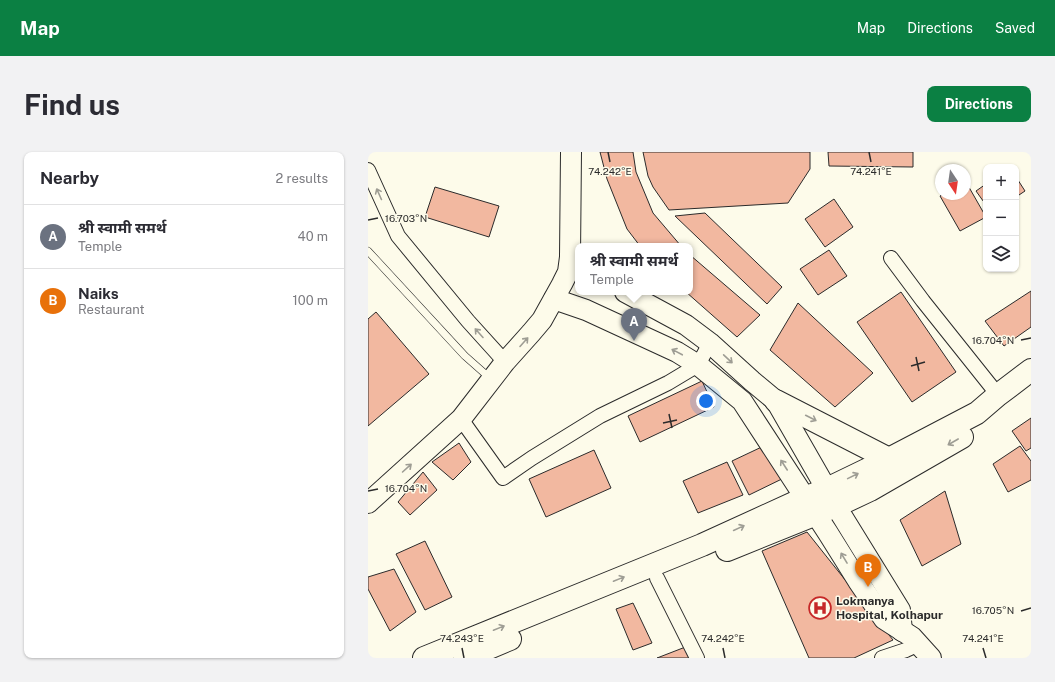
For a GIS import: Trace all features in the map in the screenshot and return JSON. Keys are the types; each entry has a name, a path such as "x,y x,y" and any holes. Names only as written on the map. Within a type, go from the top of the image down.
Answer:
{"highway":[{"path":"832,498 889,459 977,413 1031,370"},
{"path":"424,658 702,545 832,498 870,490 986,423 1031,387"},
{"path":"776,401 889,459"},
{"path":"465,658 657,578 810,506"}],"street":[{"path":"368,503 461,419 505,362 542,320 574,260 571,152"},
{"path":"368,170 398,236 468,321 505,362"},
{"path":"891,258 923,301 998,395"},
{"path":"631,295 686,325 710,343 776,401 832,498 900,610 902,631"},
{"path":"554,299 593,313 677,352 698,365 742,401 884,619 912,637 925,651"},
{"path":"461,419 503,478 532,458 600,416 668,384 698,365 710,343"},
{"path":"657,578 697,658"},
{"path":"882,658 906,650 925,651"}],"lane":[{"path":"368,251 465,356 492,379"}],"building":[{"path":"600,152 633,152 636,172 653,213 678,243 638,243 627,229 607,179"},
{"path":"643,152 810,152 810,169 788,203 669,210 653,187 648,176"},
{"path":"828,152 913,152 913,167 829,166"},
{"path":"1019,182 1025,191 1019,195"},
{"path":"983,186 983,201 976,191"},
{"path":"435,187 499,206 489,237 425,217"},
{"path":"971,191 983,212 983,219 960,231 942,200 971,200"},
{"path":"834,199 853,227 825,247 805,219"},
{"path":"705,213 782,287 767,304 675,216"},
{"path":"829,250 847,276 818,295 800,269"},
{"path":"693,258 760,315 737,337 689,295 693,295"},
{"path":"1031,291 1031,327 1004,346 985,321"},
{"path":"901,292 956,372 912,402 857,322"},
{"path":"798,303 873,373 835,407 770,350"},
{"path":"376,312 429,374 368,426 368,319"},
{"path":"702,381 714,407 640,442 628,416"},
{"path":"1031,418 1031,448 1026,451 1012,431"},
{"path":"459,443 471,462 453,480 432,462"},
{"path":"768,444 788,476 749,495 732,461"},
{"path":"1020,446 1031,461 1031,480 1008,492 993,464"},
{"path":"594,450 611,488 546,517 529,479"},
{"path":"727,462 743,495 698,513 683,481"},
{"path":"423,472 437,490 410,515 398,502"},
{"path":"945,491 961,544 922,566 900,520"},
{"path":"807,532 893,640 854,658 809,658 762,551"},
{"path":"425,541 452,597 425,610 396,554"},
{"path":"394,569 416,612 390,631 368,589 368,577"},
{"path":"633,603 652,643 633,650 616,609"},
{"path":"688,646 692,658 657,658"}],"place":[{"name":"श्री स्वामी समर्थ","path":"634,341"},
{"name":"Naiks","path":"868,587"},
{"name":"Lokmanya Hospital, Kolhapur","path":"820,608"}]}
